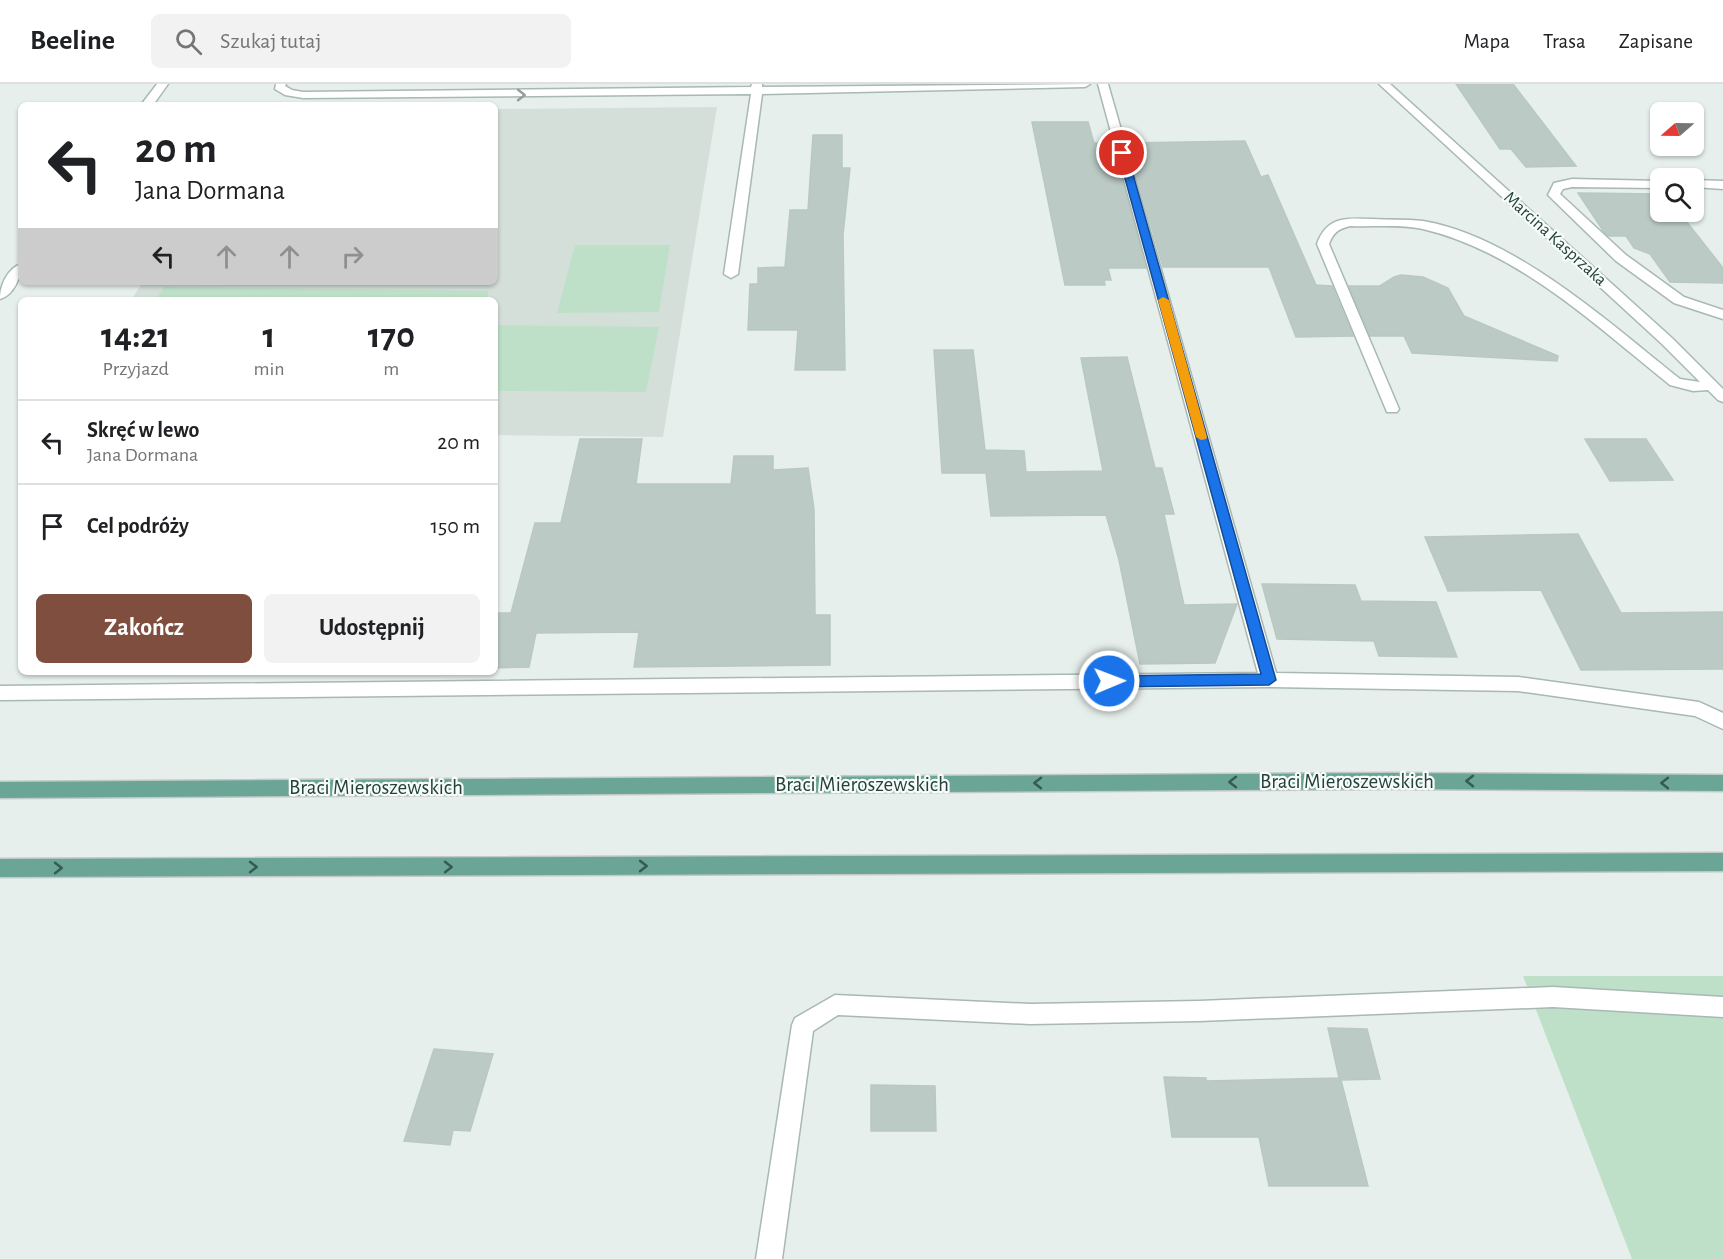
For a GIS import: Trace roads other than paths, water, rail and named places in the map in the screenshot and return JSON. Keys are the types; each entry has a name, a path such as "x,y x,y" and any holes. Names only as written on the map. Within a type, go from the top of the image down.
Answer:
{"main road":[{"name":"Braci Mieroszewskich","path":"0,790 1389,780 1723,783"},
{"path":"0,868 1723,862"}],"street":[{"path":"149,102 163,84"},
{"path":"281,84 279,87 289,93 303,95 580,89 1085,84"},
{"path":"1103,84 1269,680"},
{"name":"Marcina Kasprzaka","path":"1384,84 1723,397"},
{"path":"731,274 757,87"},
{"path":"1650,184 1572,183 1558,186 1554,195 1621,258 1679,300 1723,315"},
{"path":"1704,184 1723,185"},
{"path":"1392,409 1323,244 1327,233 1335,226 1349,222 1422,225 1480,243 1553,286 1675,382 1693,387 1712,385"},
{"path":"0,296 18,272"},
{"path":"0,693 1269,680 1518,684 1699,709 1723,722"},
{"path":"769,1259 803,1025 835,1005 1030,1014 1199,1011 1552,997 1723,1007"}]}
